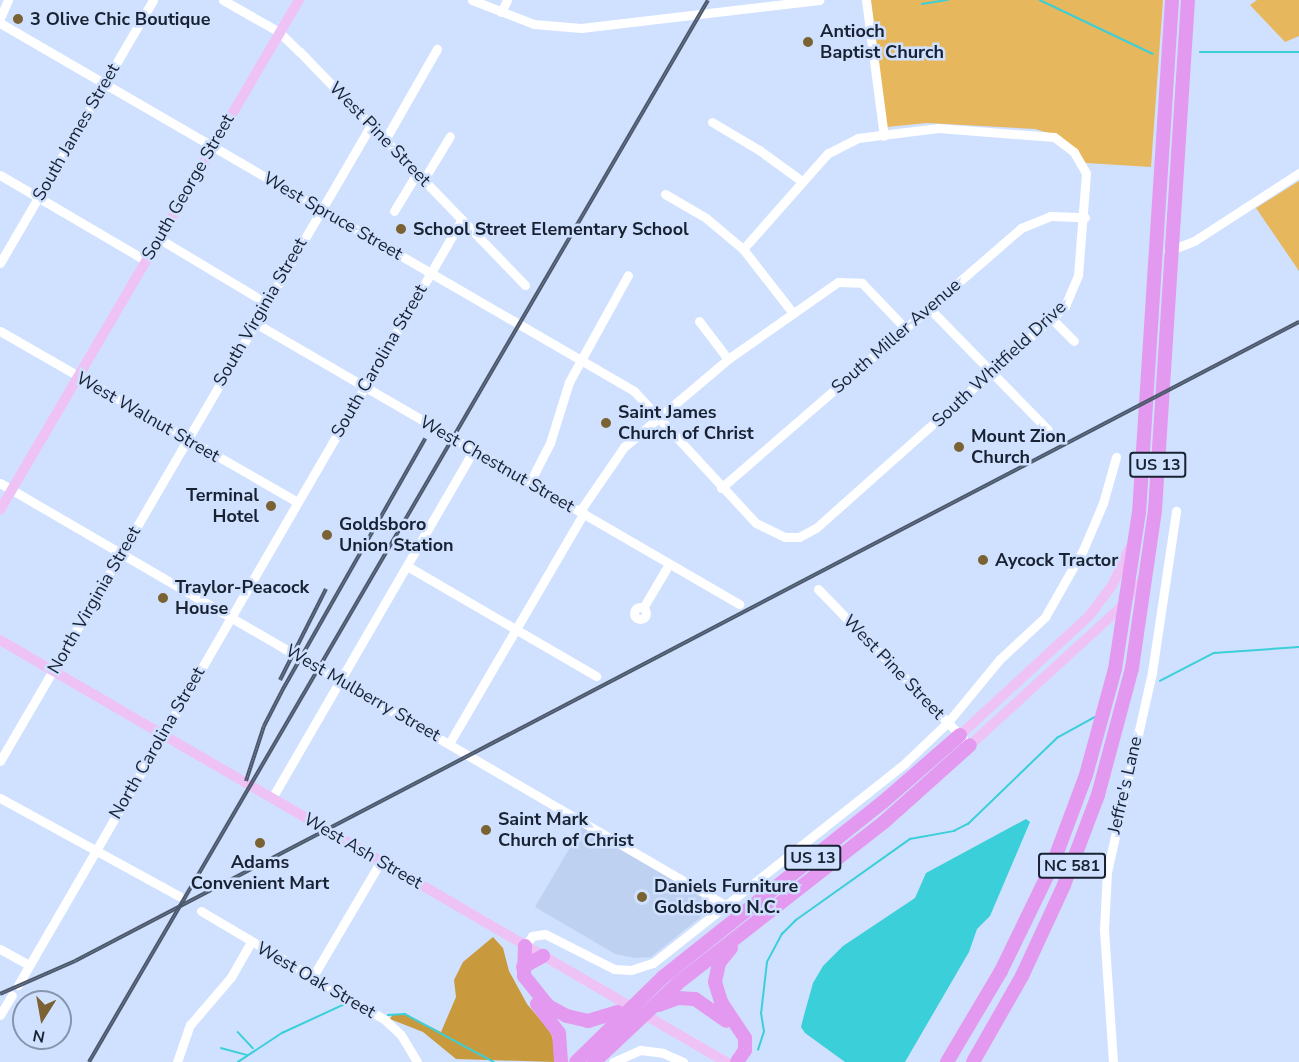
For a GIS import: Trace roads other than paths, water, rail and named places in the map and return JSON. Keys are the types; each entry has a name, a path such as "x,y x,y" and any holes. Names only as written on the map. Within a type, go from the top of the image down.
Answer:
{"highway":[{"name":"US 13","path":"1137,526 1172,0"},
{"name":"US 13","path":"1149,565 1188,0"},
{"name":"NC 581","path":"948,1062 1023,927 1066,832 1098,738 1128,601 1137,526"},
{"name":"NC 581","path":"973,1062 1032,957 1087,828 1126,698 1149,565"},
{"name":"US 13","path":"576,1062 628,1007 883,802 960,735"},
{"name":"US 13","path":"594,1062 646,1011 891,815 970,745"},
{"path":"735,1062 744,1050 745,1038 718,996 716,976 722,958 750,928"},
{"path":"525,946 523,967 526,982 535,995 567,1017 597,1020 628,1007"},
{"path":"525,946 517,957 518,976 560,1033 561,1062"},
{"path":"523,967 543,956"},
{"path":"646,1011 678,998 707,1004 724,1018 737,1038 735,1062"}],"main road":[{"name":"South George Street","path":"0,510 298,0"},
{"name":"US 13","path":"960,735 1102,600 1121,570 1137,526"},
{"name":"US 13","path":"970,745 1128,601 1141,585 1149,565"},
{"name":"West Ash Street","path":"0,640 726,1062"}],"street":[{"path":"0,18 8,0"},
{"name":"South James Street","path":"0,263 153,0"},
{"name":"West Pine Street","path":"223,0 279,32 525,285"},
{"path":"472,0 545,26 591,28 819,0"},
{"path":"501,12 507,0"},
{"path":"866,0 884,136"},
{"name":"West Spruce Street","path":"0,23 634,391 659,416 721,488 767,531 793,538"},
{"path":"385,140 437,48"},
{"path":"712,122 759,150 803,182"},
{"name":"South Virginia Street","path":"187,439 371,125"},
{"name":"South Whitfield Drive","path":"743,249 803,182 842,144 938,128 1054,137 1074,153 1086,173 1084,217 1075,286 1065,306 993,374 816,528 793,538"},
{"path":"394,212 450,136"},
{"path":"1156,251 1171,251 1202,237 1299,173"},
{"path":"0,175 145,260"},
{"path":"665,194 706,218 743,249 792,312"},
{"name":"South Miller Avenue","path":"721,488 1021,228 1050,216 1084,217"},
{"name":"South Carolina Street","path":"297,502 462,219"},
{"path":"158,238 266,303"},
{"path":"530,482 550,443 565,391 628,275"},
{"path":"450,742 583,514 582,508 609,463 659,416 728,359 824,289 850,281 874,292 905,328"},
{"path":"930,308 1048,430"},
{"path":"1052,319 1074,341"},
{"path":"699,321 728,359"},
{"name":"West Chestnut Street","path":"255,323 739,604"},
{"name":"West Walnut Street","path":"0,330 297,502"},
{"name":"North Virginia Street","path":"0,761 187,439"},
{"path":"273,798 339,680 474,450"},
{"path":"525,946 532,936 544,934 606,967 639,968 660,959 905,763 948,722 1000,659 1038,626 1052,607 1091,531 1116,457"},
{"name":"West Mulberry Street","path":"0,483 450,742 725,905"},
{"name":"North Carolina Street","path":"18,985 297,502"},
{"name":"Jeffre's Lane","path":"1113,1062 1104,929 1107,872 1152,672 1176,512"},
{"path":"643,608 669,564"},
{"path":"407,566 596,676"},
{"name":"West Pine Street","path":"818,589 970,745"},
{"path":"0,798 179,896"},
{"path":"312,978 381,861"},
{"name":"West Oak Street","path":"201,910 251,942 385,1020 401,1035 417,1062"},
{"path":"177,1062 178,1051 190,1025 226,983 251,942"},
{"path":"0,949 29,965"},
{"path":"0,1015 12,995"},
{"path":"613,1062 640,1050 663,1053 683,1062"}],"waterway":[{"path":"922,4 948,0"},
{"path":"1040,0 1153,54"},
{"path":"1200,52 1299,52"},
{"path":"1160,681 1214,653 1299,647"},
{"path":"758,1050 764,1032 761,1014 767,962 782,934 796,920 910,839 954,831 968,824 1057,738 1095,717"},
{"path":"238,1062 282,1033 345,1004"},
{"path":"388,1015 405,1014 494,1062"},
{"path":"238,1032 253,1048"},
{"path":"221,1048 247,1055"}],"railway":[{"path":"89,1062 708,0"},
{"path":"0,994 75,961 1299,322"},
{"path":"246,781 264,726 283,689 425,439"},
{"path":"280,680 326,589"}],"place":[{"name":"3 Olive Chic Boutique","path":"18,19"},
{"name":"Antioch Baptist Church","path":"808,42"},
{"name":"School Street Elementary School","path":"401,229"},
{"name":"Saint James Church of Christ","path":"606,423"},
{"name":"Mount Zion Church","path":"959,447"},
{"name":"Terminal Hotel","path":"271,506"},
{"name":"Goldsboro Union Station","path":"327,535"},
{"name":"Aycock Tractor","path":"983,560"},
{"name":"Traylor-Peacock House","path":"163,598"},
{"name":"Saint Mark Church of Christ","path":"486,830"},
{"name":"Adams Convenient Mart","path":"260,843"},
{"name":"Daniels Furniture Goldsboro N.C.","path":"642,897"}]}
